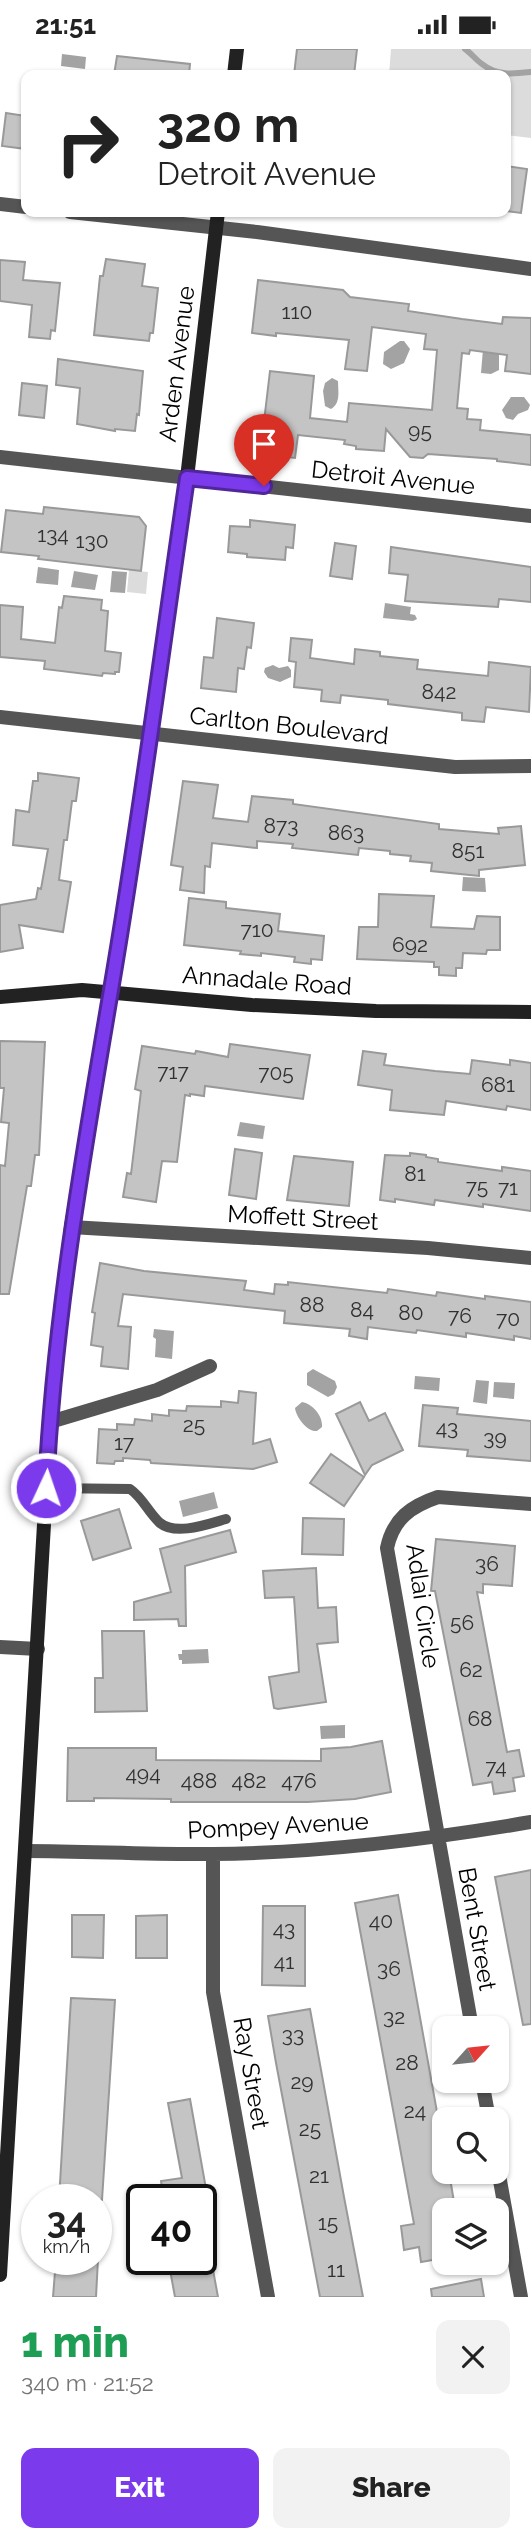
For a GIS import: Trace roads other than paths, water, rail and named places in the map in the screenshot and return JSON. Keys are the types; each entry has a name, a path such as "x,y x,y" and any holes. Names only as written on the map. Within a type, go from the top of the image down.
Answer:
{"street":[{"path":"235,70 237,49"},
{"path":"0,204 21,206"},
{"path":"119,217 216,227 531,269"},
{"name":"Arden Avenue","path":"0,2275 50,1422 71,1227 111,992 187,478 217,217"},
{"name":"Detroit Avenue","path":"0,457 531,516"},
{"name":"Carlton Boulevard","path":"0,717 455,767 531,766"},
{"name":"Annadale Road","path":"0,997 82,990 253,1006 376,1011 531,1011"},
{"name":"Moffett Street","path":"71,1227 428,1248 531,1258"},
{"path":"50,1422 157,1390 210,1366"},
{"name":"Adlai Circle","path":"437,1838 387,1548 390,1534 404,1514 425,1501 438,1497 531,1504"},
{"path":"0,1647 38,1649"},
{"name":"Pompey Avenue","path":"26,1851 213,1854 330,1849 437,1838 531,1822"},
{"name":"Bent Street","path":"437,1838 470,2016"},
{"name":"Ray Street","path":"213,1854 213,1992 268,2297"},
{"path":"500,2184 521,2297"}],"lane":[{"path":"46,1488 130,1489 140,1496 162,1524 177,1529 226,1519"}],"waterway":[{"path":"465,49 491,70"},
{"path":"511,74 531,72"}]}
